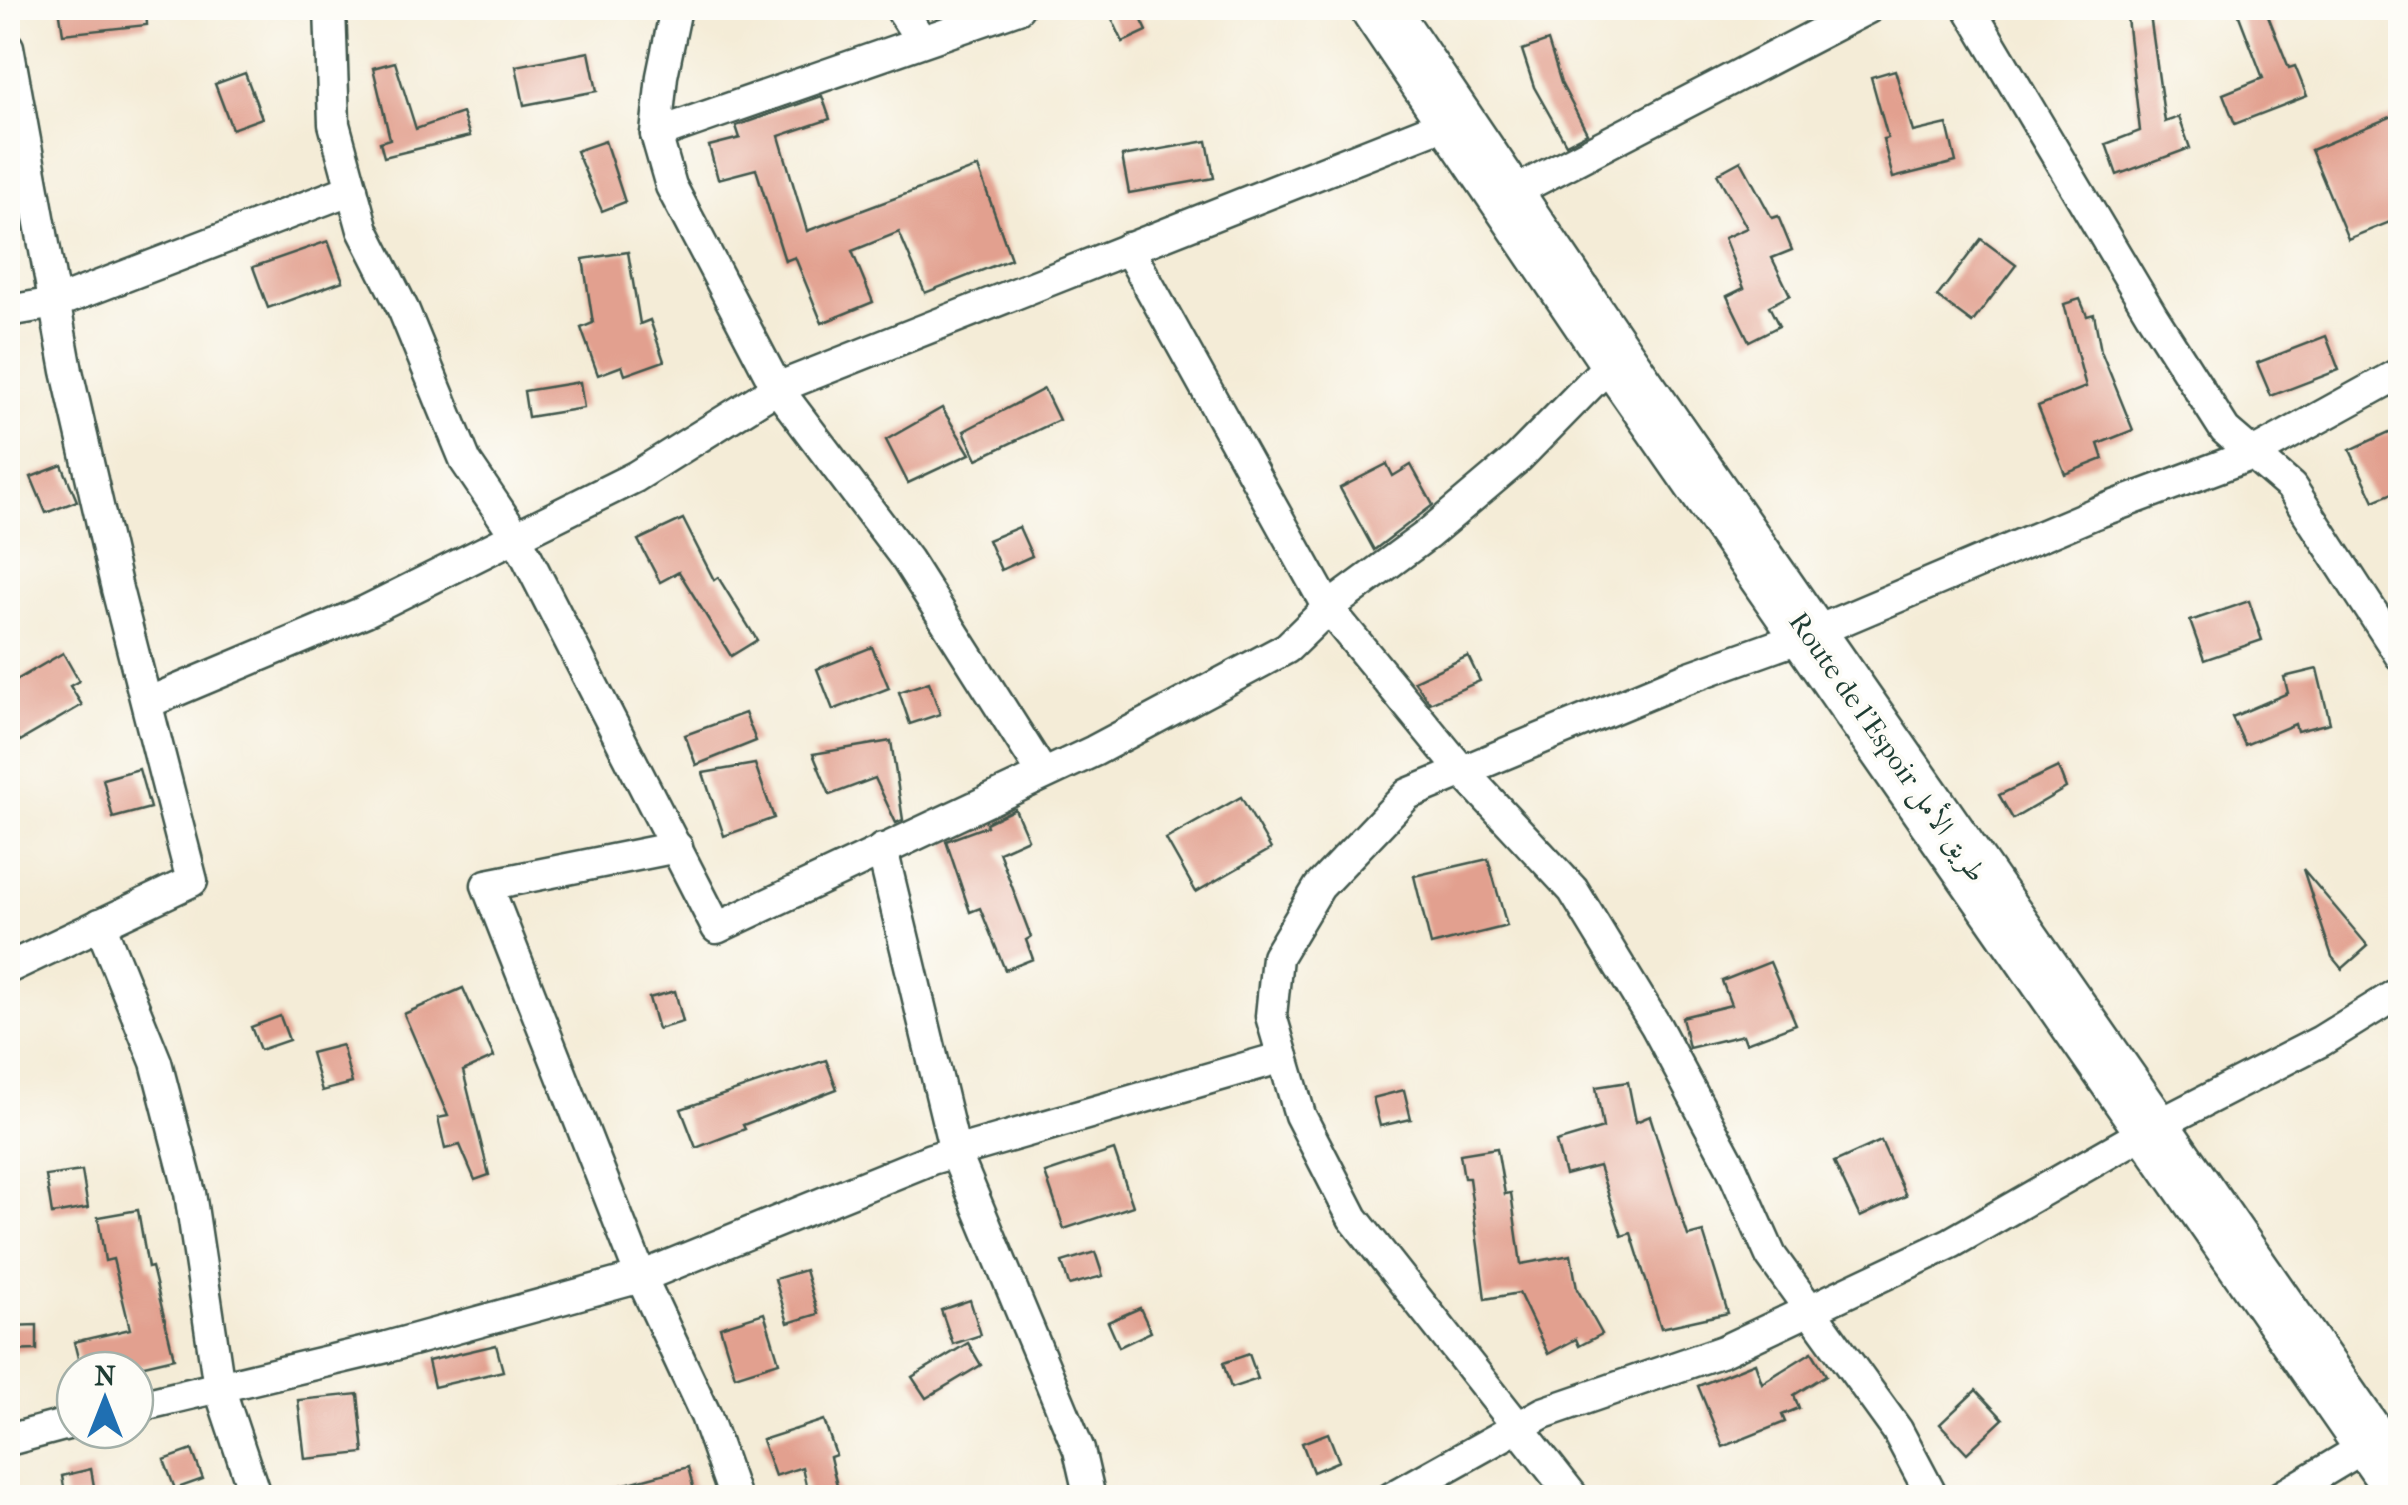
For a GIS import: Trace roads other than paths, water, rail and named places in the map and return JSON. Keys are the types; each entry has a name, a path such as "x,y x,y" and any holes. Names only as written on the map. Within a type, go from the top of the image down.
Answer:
{"highway":[{"name":"Route de l’Espoir طريق الأمل","path":"1379,8 1616,358 2386,1464"}],"street":[{"path":"330,8 334,124 364,230 404,312 466,462 516,536 717,928 1044,774 1287,648 1328,608 1428,535 1518,458 1616,358"},
{"path":"676,8 662,76 656,134 671,186 777,388 906,560 1044,774"},
{"path":"900,8 921,40"},
{"path":"656,134 1018,8"},
{"path":"1506,196 1868,8"},
{"path":"1970,8 2151,314 2225,430 2290,487 2400,655"},
{"path":"8,47 55,303 146,703 192,881 8,968"},
{"path":"146,703 366,611 635,477 777,388 1454,120"},
{"path":"8,311 55,303 352,189"},
{"path":"1128,248 1328,608 1463,772 1573,890 1656,1026 1730,1164 1771,1256 1897,1430 1933,1498"},
{"path":"1574,1498 1456,1343 1353,1218 1300,1115 1271,1016 1278,957 1320,887 1408,794 1684,679 1810,634 2093,514 2253,454 2400,373"},
{"path":"677,848 488,885 642,1277 706,1416 735,1498"},
{"path":"882,849 955,1152 1079,1450 1090,1498"},
{"path":"100,924 156,1062 190,1194 219,1387 256,1498"},
{"path":"1391,1498 1543,1414 1722,1351 1951,1244 2152,1128 2321,1041 2400,992"},
{"path":"155,1403 642,1277 955,1152 1283,1057"},
{"path":"8,1440 55,1427"},
{"path":"2280,1498 2386,1464"}]}
